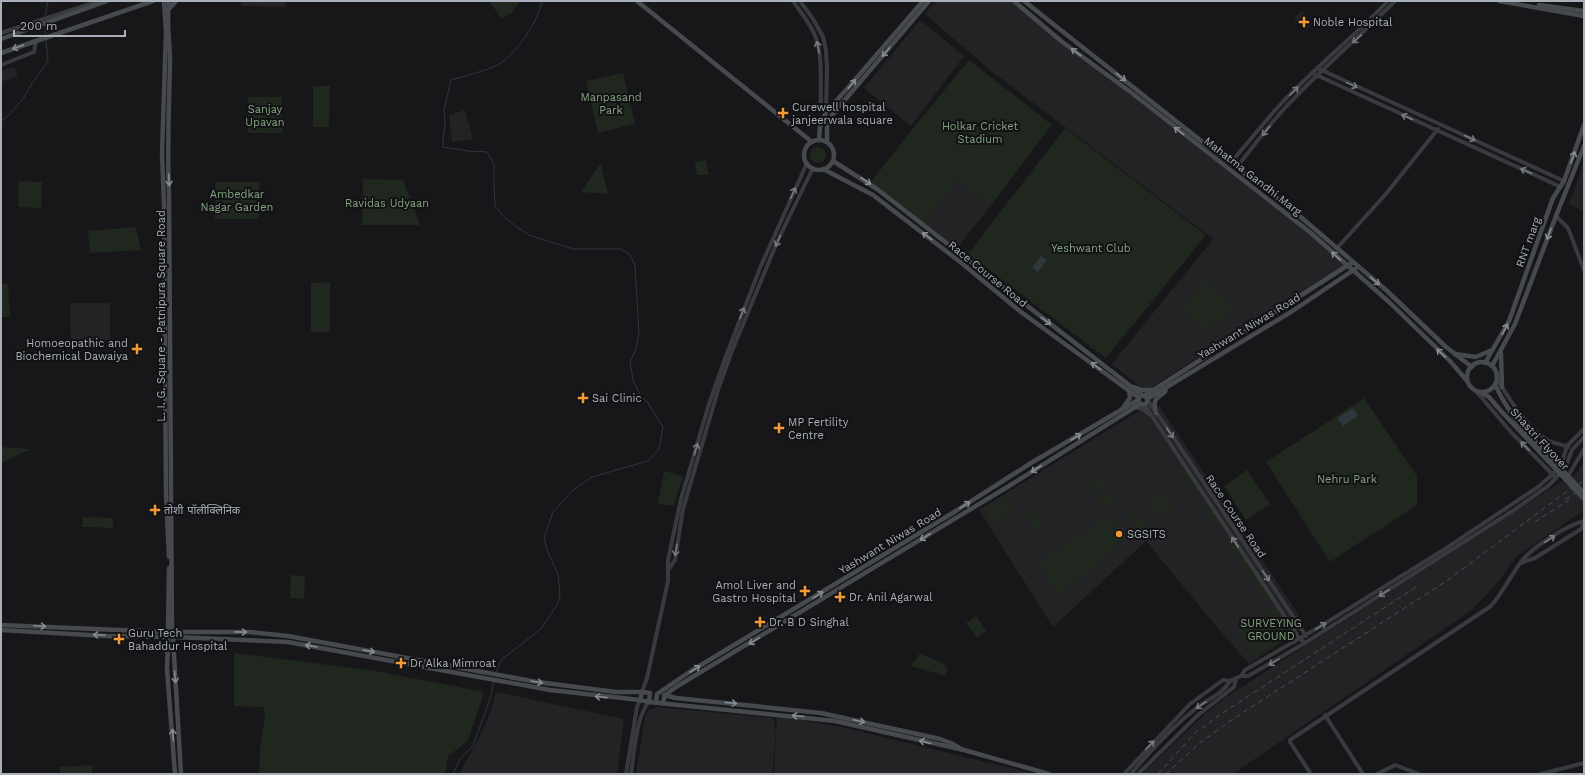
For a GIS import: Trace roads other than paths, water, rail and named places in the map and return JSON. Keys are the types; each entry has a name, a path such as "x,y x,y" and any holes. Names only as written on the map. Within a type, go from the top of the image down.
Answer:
{"main road":[{"path":"1,39 32,25 106,1"},
{"path":"1,53 153,1"},
{"name":"L. I. G. Square - Patnipura Square Road","path":"164,1 166,32 162,153 170,634"},
{"name":"L. I. G. Square - Patnipura Square Road","path":"170,1 167,152 169,201 170,634"},
{"path":"169,9 176,1"},
{"path":"637,1 812,142"},
{"path":"819,140 820,127 826,112 848,89 923,1"},
{"path":"827,142 827,127 832,116 929,1"},
{"name":"Mahatma Gandhi Marg","path":"1014,1 1061,41 1132,93 1292,217 1389,302 1450,361 1468,382"},
{"name":"Mahatma Gandhi Marg","path":"1024,1 1200,140 1232,160 1386,290 1454,354 1472,367"},
{"path":"1500,1 1584,16"},
{"path":"1514,1 1584,11"},
{"name":"RNT marg","path":"1485,363 1508,322 1553,198 1560,186 1584,124"},
{"path":"819,140 827,142 832,148 834,157 833,161 827,167 823,169 812,168 807,163 805,152 806,148 812,142 819,140"},
{"name":"RNT marg","path":"1492,366 1515,324 1584,146"},
{"name":"Race Course Road","path":"833,161 877,189 1130,388 1143,400"},
{"name":"Race Course Road","path":"823,169 873,195 959,261 1021,312 1130,388"},
{"name":"Yashwant Niwas Road","path":"665,696 676,687 1009,486 1135,407 1153,390 1353,262"},
{"name":"Yashwant Niwas Road","path":"657,694 692,671 951,514 1031,463 1121,410 1166,388 1291,312 1358,267"},
{"path":"1454,354 1465,357 1476,357 1485,354 1494,348"},
{"path":"1501,352 1502,387"},
{"path":"1479,363 1485,363 1492,366 1497,374 1497,380 1492,389 1482,393 1471,388 1468,382 1467,376 1472,367 1479,363"},
{"name":"Shastri Flyover","path":"1495,385 1517,422 1584,493"},
{"path":"1121,410 1122,406 1130,398 1130,388 1153,390"},
{"path":"1155,415 1155,400 1165,392 1166,388"},
{"name":"Shastri Flyover","path":"1482,393 1489,397 1584,499"},
{"path":"1,625 277,640 572,694 812,718 874,727 940,739 964,750 1049,774"},
{"path":"1,630 107,636 170,634 192,631 250,632 288,636 537,682 616,692 642,692 676,698 821,713 874,727"},
{"path":"170,634 167,669 175,774"},
{"path":"170,634 181,774"},
{"path":"498,680 500,675"},
{"path":"640,700 642,692"},
{"path":"649,702 650,694"},
{"path":"656,702 657,694"},
{"path":"663,702 665,696"}],"street":[{"path":"52,19 99,1"},
{"path":"793,1 808,22 816,38 819,52 821,106 826,112"},
{"path":"800,1 813,19 823,37 827,68 826,112"},
{"path":"1232,160 1278,107 1317,68 1366,24 1388,1"},
{"path":"1238,165 1283,110 1322,71 1370,27 1394,1"},
{"path":"1,33 32,25"},
{"path":"1,65 34,52 36,41"},
{"path":"1317,68 1562,180"},
{"path":"1312,73 1560,186"},
{"path":"1337,248 1385,195 1437,131 1440,125"},
{"path":"642,692 646,684 668,581 668,560 681,500 715,386 760,268 807,163"},
{"path":"669,569 675,560 684,509 719,387 732,351 778,240 812,168"},
{"path":"1556,216 1568,228 1584,270"},
{"path":"1497,380 1524,418 1534,428 1551,442 1567,446 1572,450"},
{"path":"1476,391 1510,431 1556,478"},
{"name":"Race Course Road","path":"1143,400 1155,415 1305,635 1310,640"},
{"path":"1135,407 1155,415"},
{"name":"Race Course Road","path":"1155,415 1300,638 1305,643"},
{"path":"1124,774 1190,704 1223,680 1230,681 1238,677 1245,670 1305,635 1533,494 1562,462 1567,446 1584,429"},
{"path":"1238,677 1248,676 1310,640 1533,494 1556,478 1566,466 1572,450 1584,437"},
{"path":"1568,476 1584,450"},
{"path":"1311,774 1290,740 1325,715 1491,606 1501,595 1520,563 1529,552 1574,523 1584,522 1581,529 1535,558 1520,563"},
{"path":"1138,774 1198,715 1234,687 1238,677"},
{"path":"1131,774 1180,722 1195,709 1227,687 1230,681"},
{"path":"646,684 650,694"},
{"path":"626,774 637,707 640,700"},
{"path":"631,774 640,718 644,708 649,702"},
{"path":"1325,715 1363,774"},
{"path":"1541,774 1584,763"},
{"path":"1377,774 1395,765 1419,774"}],"waterway":[{"path":"45,17 48,1"},
{"path":"496,672 502,659 541,629 558,603 560,595 558,574 547,550 544,538 553,512 573,490 592,477 648,461 659,449 663,427 648,403 640,395 633,380 630,362 636,349 639,333 635,266 630,255 621,249 573,249 529,235 502,215 495,206 494,164 487,152 443,147 445,125 444,110 451,80 488,69 506,59 526,36 536,18 542,1"},
{"path":"45,24 46,35"},
{"path":"1,121 10,114 23,99 48,61 46,40"},
{"path":"453,774 460,759 473,746 490,699 494,681"}],"railway":[{"path":"1166,774 1201,742 1230,721 1448,580 1570,489 1584,481"},
{"path":"1565,499 1584,488"},
{"path":"1535,522 1572,498"},
{"path":"1158,774 1194,734 1221,714 1416,587"}],"place":[{"name":"Noble Hospital","path":"1304,22"},
{"name":"Curewell hospital janjeerwala square","path":"783,113"},
{"name":"Homoeopathic and Biochemical Dawaiya","path":"137,349"},
{"name":"Sai Clinic","path":"583,398"},
{"name":"MP Fertility Centre","path":"779,428"},
{"name":"तोशी पॉलीक्लिनिक","path":"155,510"},
{"name":"SGSITS","path":"1119,534"},
{"name":"Amol Liver and Gastro Hospital","path":"805,591"},
{"name":"Dr. Anil Agarwal","path":"840,597"},
{"name":"Dr. B D Singhal","path":"760,622"},
{"name":"Guru Tech Bahaddur Hospital","path":"119,639"},
{"name":"Dr Alka Mimroat","path":"401,663"}],"park label":[{"name":"Manpasand Park","path":"611,103"},
{"name":"Sanjay Upavan","path":"265,115"},
{"name":"Holkar Cricket Stadium","path":"980,132"},
{"name":"Ambedkar Nagar Garden","path":"237,200"},
{"name":"Ravidas Udyaan","path":"387,203"},
{"name":"Yeshwant Club","path":"1091,248"},
{"name":"Nehru Park","path":"1347,479"},
{"name":"SURVEYING GROUND","path":"1271,629"}]}
